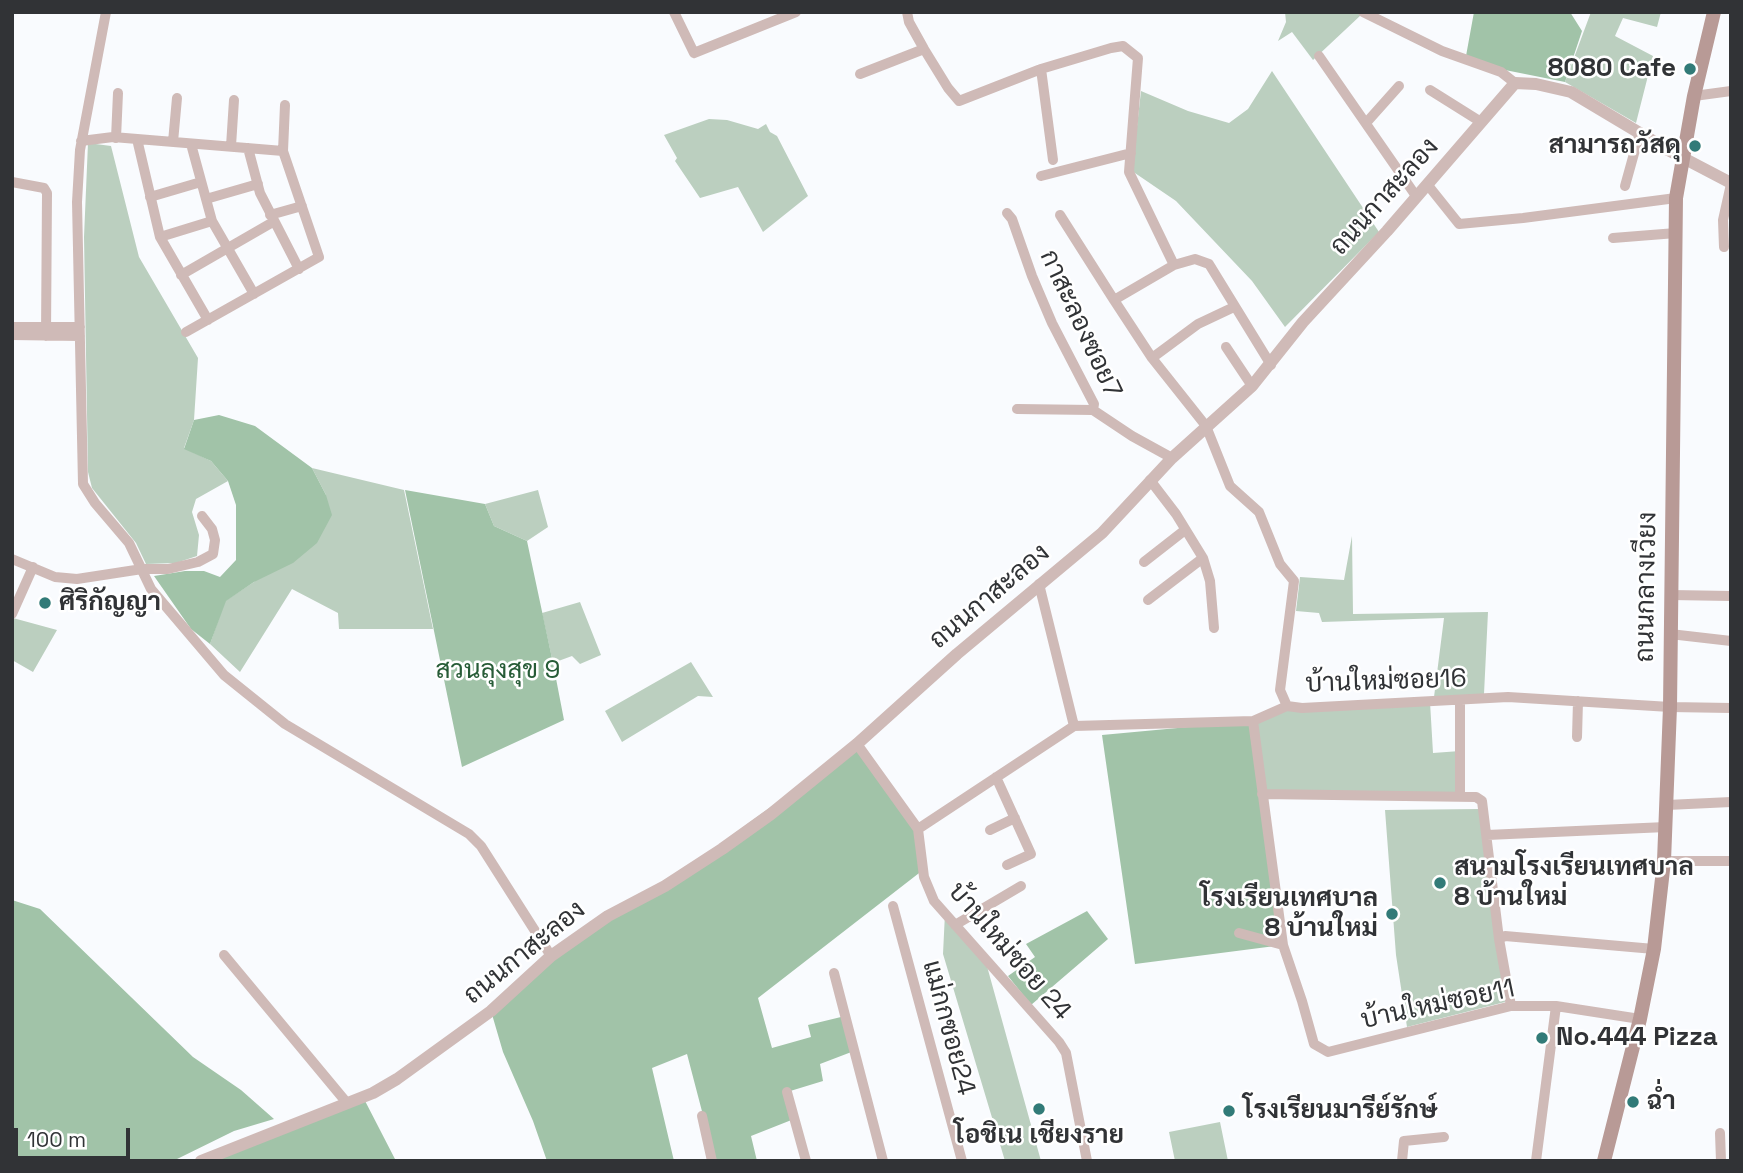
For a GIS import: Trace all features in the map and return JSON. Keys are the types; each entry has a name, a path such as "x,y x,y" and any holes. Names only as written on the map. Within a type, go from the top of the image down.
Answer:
{"main road":[{"name":"ถนนกลางเวียง","path":"1604,1161 1640,1019 1654,949 1664,860 1670,707 1676,198 1694,96 1714,12"}],"street":[{"path":"106,12 82,141 77,202 83,484 95,503 129,543 151,589 224,674 285,724 469,834 481,846 551,956"},
{"path":"674,12 694,53 796,12"},
{"path":"907,12 909,22 924,49 959,101 1041,69 1123,46 1139,58 1129,172 1174,265"},
{"path":"1363,12 1442,51 1500,72 1516,83 1536,84 1571,92 1682,158 1731,183 1723,220 1724,247"},
{"path":"860,74 924,49"},
{"path":"1320,56 1416,196"},
{"path":"1041,69 1053,160"},
{"name":"ถนนกาสะลอง","path":"201,1161 373,1093 434,1054 491,1011 551,956 608,916 664,886 722,849 771,814 857,744 1039,584 1102,533 1172,458 1252,386 1304,322 1516,83"},
{"path":"1366,123 1399,86"},
{"path":"1430,90 1481,122"},
{"path":"1694,96 1731,91"},
{"path":"116,138 118,93"},
{"path":"173,142 177,98"},
{"path":"231,146 234,100"},
{"path":"186,332 319,257 283,151 285,105"},
{"path":"1625,187 1640,132"},
{"path":"82,141 137,139 283,151"},
{"path":"137,139 160,237 208,320"},
{"path":"191,144 212,220 254,294"},
{"path":"248,148 272,219 299,269"},
{"path":"1041,176 1130,153"},
{"path":"12,182 44,188 47,193 46,332"},
{"path":"150,197 201,182"},
{"path":"206,199 258,184"},
{"path":"1427,184 1459,224 1676,198"},
{"path":"181,275 228,249 272,219 302,206"},
{"name":"กาสะลองซอย7","path":"1007,213 1012,219 1052,323 1094,404 1093,410 1172,458"},
{"name":"บ้านใหม่ซอย16","path":"1060,215 1152,358 1206,426 1230,486 1259,512 1280,565 1294,581 1280,690 1287,706 1302,708 1508,697 1731,708"},
{"path":"160,237 212,220"},
{"path":"1614,238 1676,233"},
{"path":"1114,300 1174,265 1195,259 1209,264 1271,365"},
{"path":"1152,358 1198,324 1234,307"},
{"path":"12,327 46,332"},
{"path":"12,335 80,332"},
{"path":"1226,346 1252,386"},
{"path":"1017,409 1093,410"},
{"path":"1150,480 1176,514 1203,558 1210,581 1214,628"},
{"path":"12,559 55,577 76,579 142,569 168,569 198,562 213,554 215,540 212,529 202,516"},
{"path":"1144,562 1185,530"},
{"path":"1148,600 1203,558"},
{"path":"12,614 33,567"},
{"path":"1039,584 1074,726"},
{"path":"1671,595 1731,596"},
{"path":"1671,634 1731,640"},
{"path":"1460,701 1460,797"},
{"path":"1577,737 1578,701"},
{"path":"918,829 1074,726 1253,721 1287,706"},
{"name":"บ้านใหม่ซอย11","path":"1253,721 1283,945 1314,1044 1328,1052 1511,1006 1556,1006 1640,1019"},
{"name":"บ้านใหม่ซอย 24","path":"857,744 918,829 924,877 934,901 1066,1053 1087,1161"},
{"path":"996,777 1031,854 1007,865"},
{"path":"1262,794 1476,797 1482,802 1499,939 1511,1006"},
{"path":"1667,805 1731,802"},
{"path":"990,830 1015,818"},
{"path":"1487,835 1666,827"},
{"path":"1664,860 1731,861"},
{"path":"955,925 1021,887"},
{"name":"แม่กกซอย24","path":"893,906 962,1161"},
{"path":"1238,933 1283,945"},
{"path":"1499,939 1505,936 1654,949"},
{"path":"224,956 347,1103"},
{"path":"834,973 883,1161"},
{"path":"1536,1161 1556,1006"},
{"path":"786,1092 806,1161"},
{"path":"702,1116 712,1161"},
{"path":"1720,1133 1721,1161"},
{"path":"1402,1161 1404,1141 1444,1137"}],"green space":[{"path":"1285,12 1356,12 1361,15 1313,60 1292,32 1278,41 1286,22"},
{"path":"1474,12 1570,12 1582,31 1565,82 1505,70 1466,56"},
{"path":"1591,12 1661,12 1657,27 1623,18 1615,36 1653,56 1636,123 1565,82"},
{"path":"1272,71 1379,232 1285,327 1252,281 1176,201 1132,171 1141,91 1188,111 1229,123 1248,109"},
{"path":"709,119 727,120 758,129 766,124 770,132 777,136 808,196 763,232 738,187 700,198 675,161 677,158 664,135"},
{"path":"88,143 111,146 139,257 198,358 194,420 184,448 211,461 228,481 196,499 192,512 199,535 197,556 176,563 146,564 136,543 92,488 88,472 84,237"},
{"path":"219,415 255,426 312,468 326,495 332,515 317,543 293,563 254,582 226,601 210,644 191,629 154,576 204,571 220,577 236,560 236,505 228,481 211,461 184,449 194,420"},
{"path":"312,468 404,490 433,629 339,629 338,613 292,589 240,672 210,644 225,601 254,582 326,495"},
{"name":"สวนลุงสุข 9","path":"405,490 485,504 494,526 527,541 553,663 564,720 462,767"},
{"path":"538,490 548,527 527,541 494,526 485,504"},
{"path":"1352,536 1353,614 1488,612 1484,694 1434,697 1444,618 1322,622 1319,613 1296,611 1300,577 1344,580"},
{"path":"580,602 601,655 580,664 572,656 553,663 542,613"},
{"path":"13,618 57,630 33,672 12,660"},
{"name":"สวนลุงสุข 9","path":"691,662 713,697 698,696 622,742 605,711"},
{"path":"1430,702 1433,753 1460,751 1460,797 1262,794 1253,721 1287,706"},
{"path":"1253,721 1283,945 1135,964 1102,735"},
{"path":"857,744 918,829 923,870 758,998 772,1048 811,1037 808,1025 841,1017 854,1051 820,1064 823,1081 787,1092 794,1119 751,1136 757,1161 715,1161 687,1054 652,1068 674,1161 547,1161 503,1052 491,1011 551,956 657,890"},
{"name":"สนามโรงเรียนเทศบาล 8 บ้านใหม่","path":"1480,809 1505,1002 1407,1027 1396,955 1385,810"},
{"path":"12,900 40,909 193,1057 241,1090 274,1119 234,1131 173,1161 12,1161"},
{"path":"1087,911 1108,939 1031,1005 1008,976 1035,957 1026,944"},
{"path":"945,913 985,959 1041,1161 1005,1161 943,954"},
{"path":"363,1097 396,1161 201,1161"},
{"path":"1220,1122 1228,1161 1175,1161 1169,1132"}],"place":[{"name":"8080 Cafe","path":"1690,69"},
{"name":"สามารถวัสดุ","path":"1695,146"},
{"name":"ศิริกัญญา","path":"45,603"},
{"name":"สนามโรงเรียนเทศบาล 8 บ้านใหม่","path":"1440,883"},
{"name":"โรงเรียนเทศบาล 8 บ้านใหม่","path":"1392,914"},
{"name":"No.444 Pizza","path":"1542,1038"},
{"name":"ฉ่ำ","path":"1633,1102"},
{"name":"โอชิเน เชียงราย","path":"1039,1109"},
{"name":"โรงเรียนมารีย์รักษ์","path":"1229,1111"}]}
